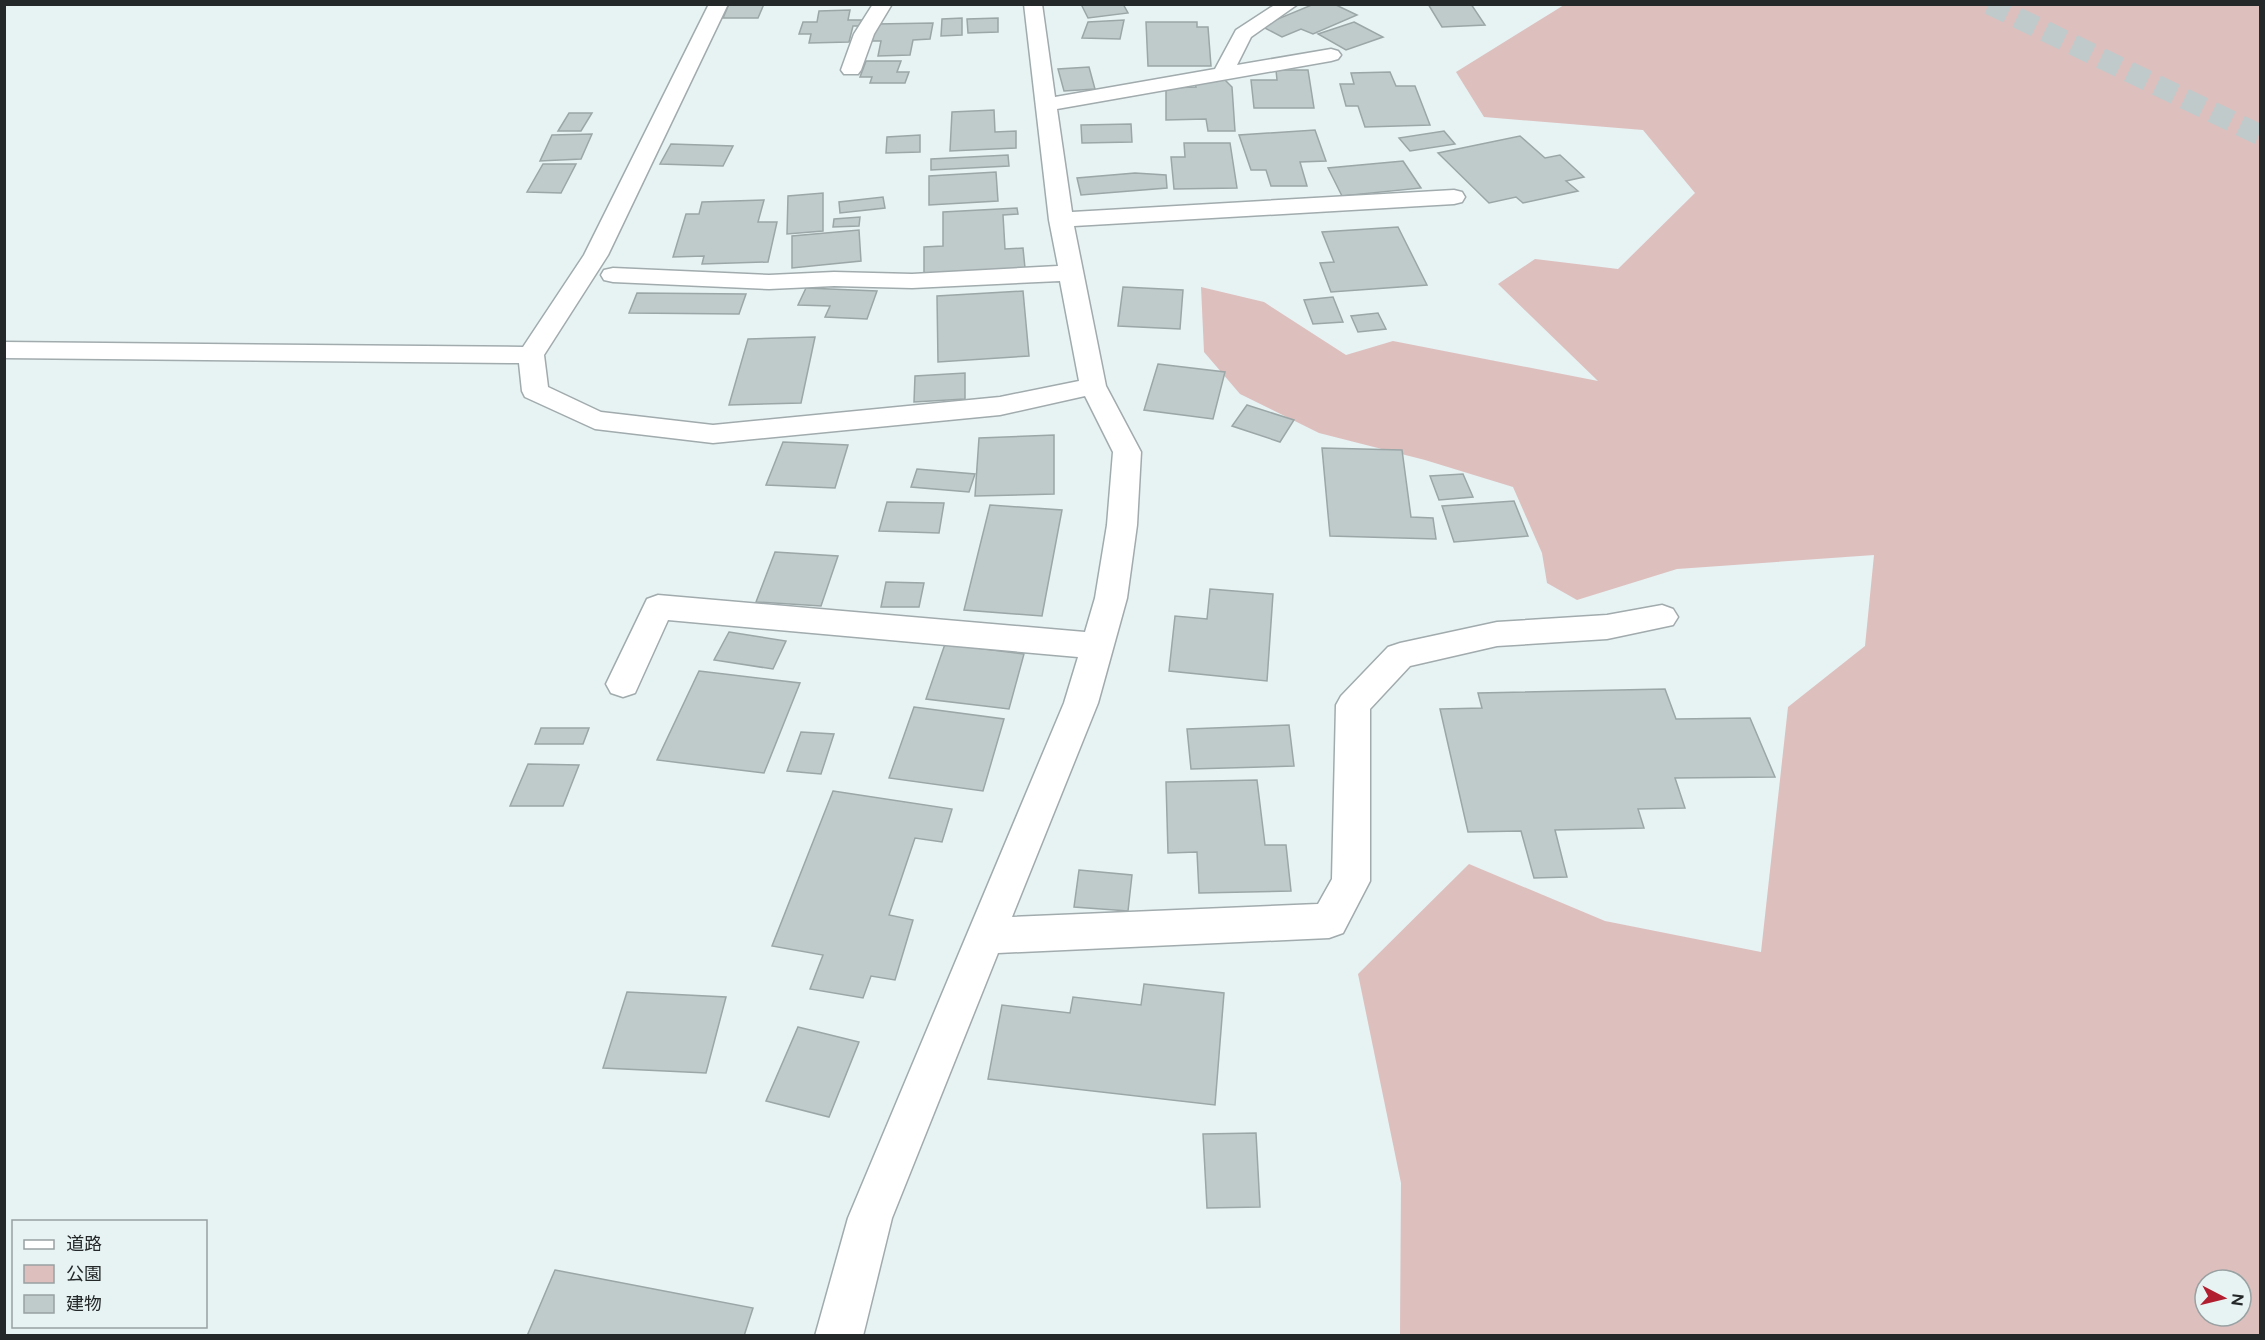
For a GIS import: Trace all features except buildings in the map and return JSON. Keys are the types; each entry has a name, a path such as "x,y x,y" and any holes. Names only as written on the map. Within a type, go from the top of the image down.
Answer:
{"street":[{"path":"719,4 596,255 531,356 535,391 595,420 713,434 1000,406 1093,386"},
{"path":"851,70 864,34 883,4"},
{"path":"839,1335 870,1218 1080,704 1111,598 1122,525 1127,452 1093,386 1061,220 1033,4"},
{"path":"1223,74 1243,34 1289,4"},
{"path":"1045,105 1331,55"},
{"path":"1061,220 1454,197"},
{"path":"613,275 770,282 834,279 912,281 1072,273"},
{"path":"4,350 531,356"},
{"path":"623,684 658,607 1098,645"},
{"path":"986,936 1329,921 1351,881 1353,705 1400,656 1497,634 1607,627 1662,617"}],"green space":[{"path":"1564,5 2260,5 2260,1335 1400,1335 1401,1183 1358,974 1469,864 1605,921 1761,952 1788,707 1865,646 1874,555 1677,569 1577,600 1547,583 1542,553 1513,487 1425,460 1319,433 1240,394 1204,352 1201,287 1264,302 1346,355 1393,341 1598,381 1498,284 1535,259 1618,269 1695,193 1643,130 1484,117 1456,72"}],"tunnel":[{"path":"1989,4 2260,135"}]}
